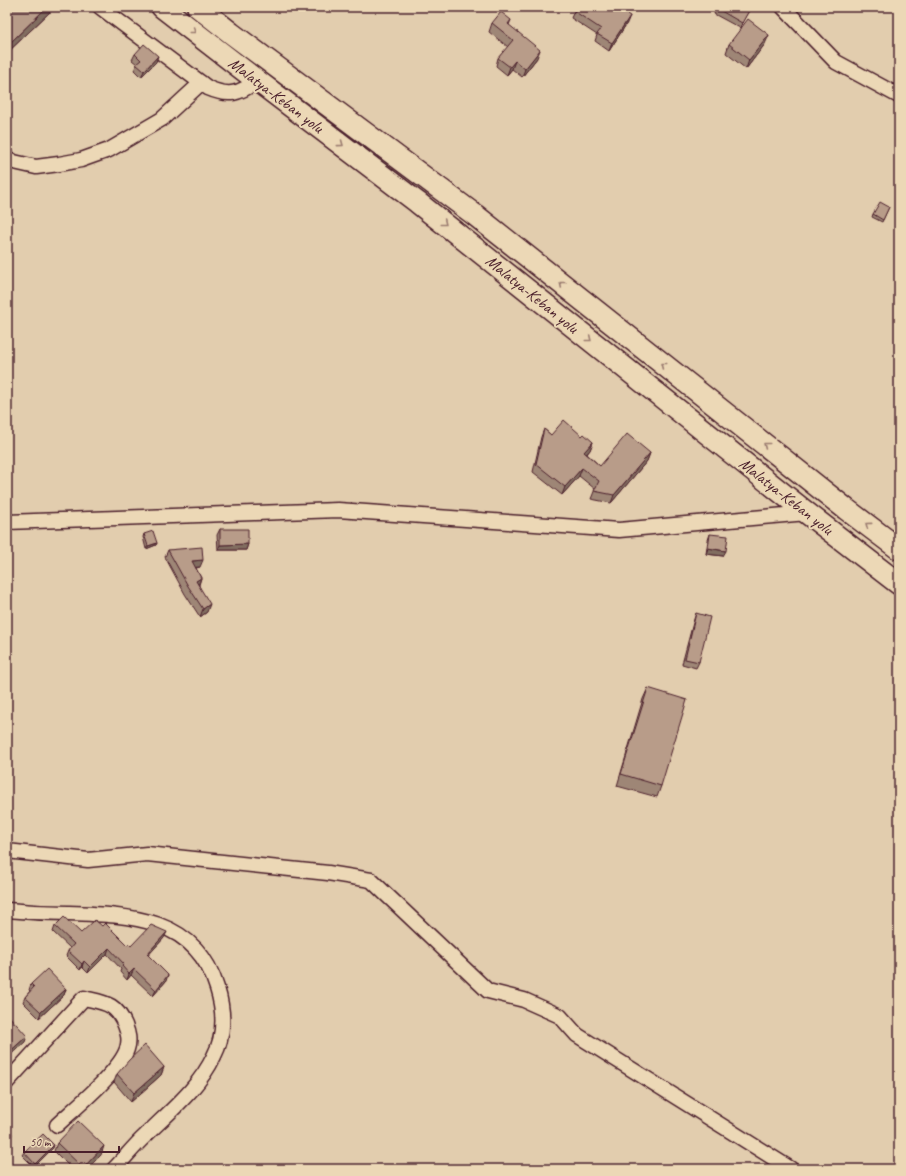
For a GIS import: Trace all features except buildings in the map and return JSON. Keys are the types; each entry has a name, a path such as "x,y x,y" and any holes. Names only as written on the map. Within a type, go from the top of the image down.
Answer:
{"highway":[{"name":"Malatya-Keban yolu","path":"162,7 417,202 807,514 899,584"},
{"name":"Malatya-Keban yolu","path":"198,7 231,34 475,215 822,490 899,549"}],"street":[{"path":"100,7 208,88 220,93 232,93 245,89 257,81"},
{"path":"783,7 836,62 899,96"},
{"path":"7,158 14,162 36,167 81,160 108,150 162,119 201,83"},
{"path":"7,522 338,510 619,530 807,514"},
{"path":"7,851 88,860 147,854 328,873 371,880 488,991 524,1000 560,1016 577,1035 791,1169"},
{"path":"7,910 116,916 160,925 175,932 189,943 203,956 213,974 220,997 223,1018 221,1040 214,1056 203,1075 186,1096 114,1169"},
{"path":"7,1082 84,998 109,1004 120,1014 129,1036 128,1049 117,1066 102,1082 56,1125"}]}
